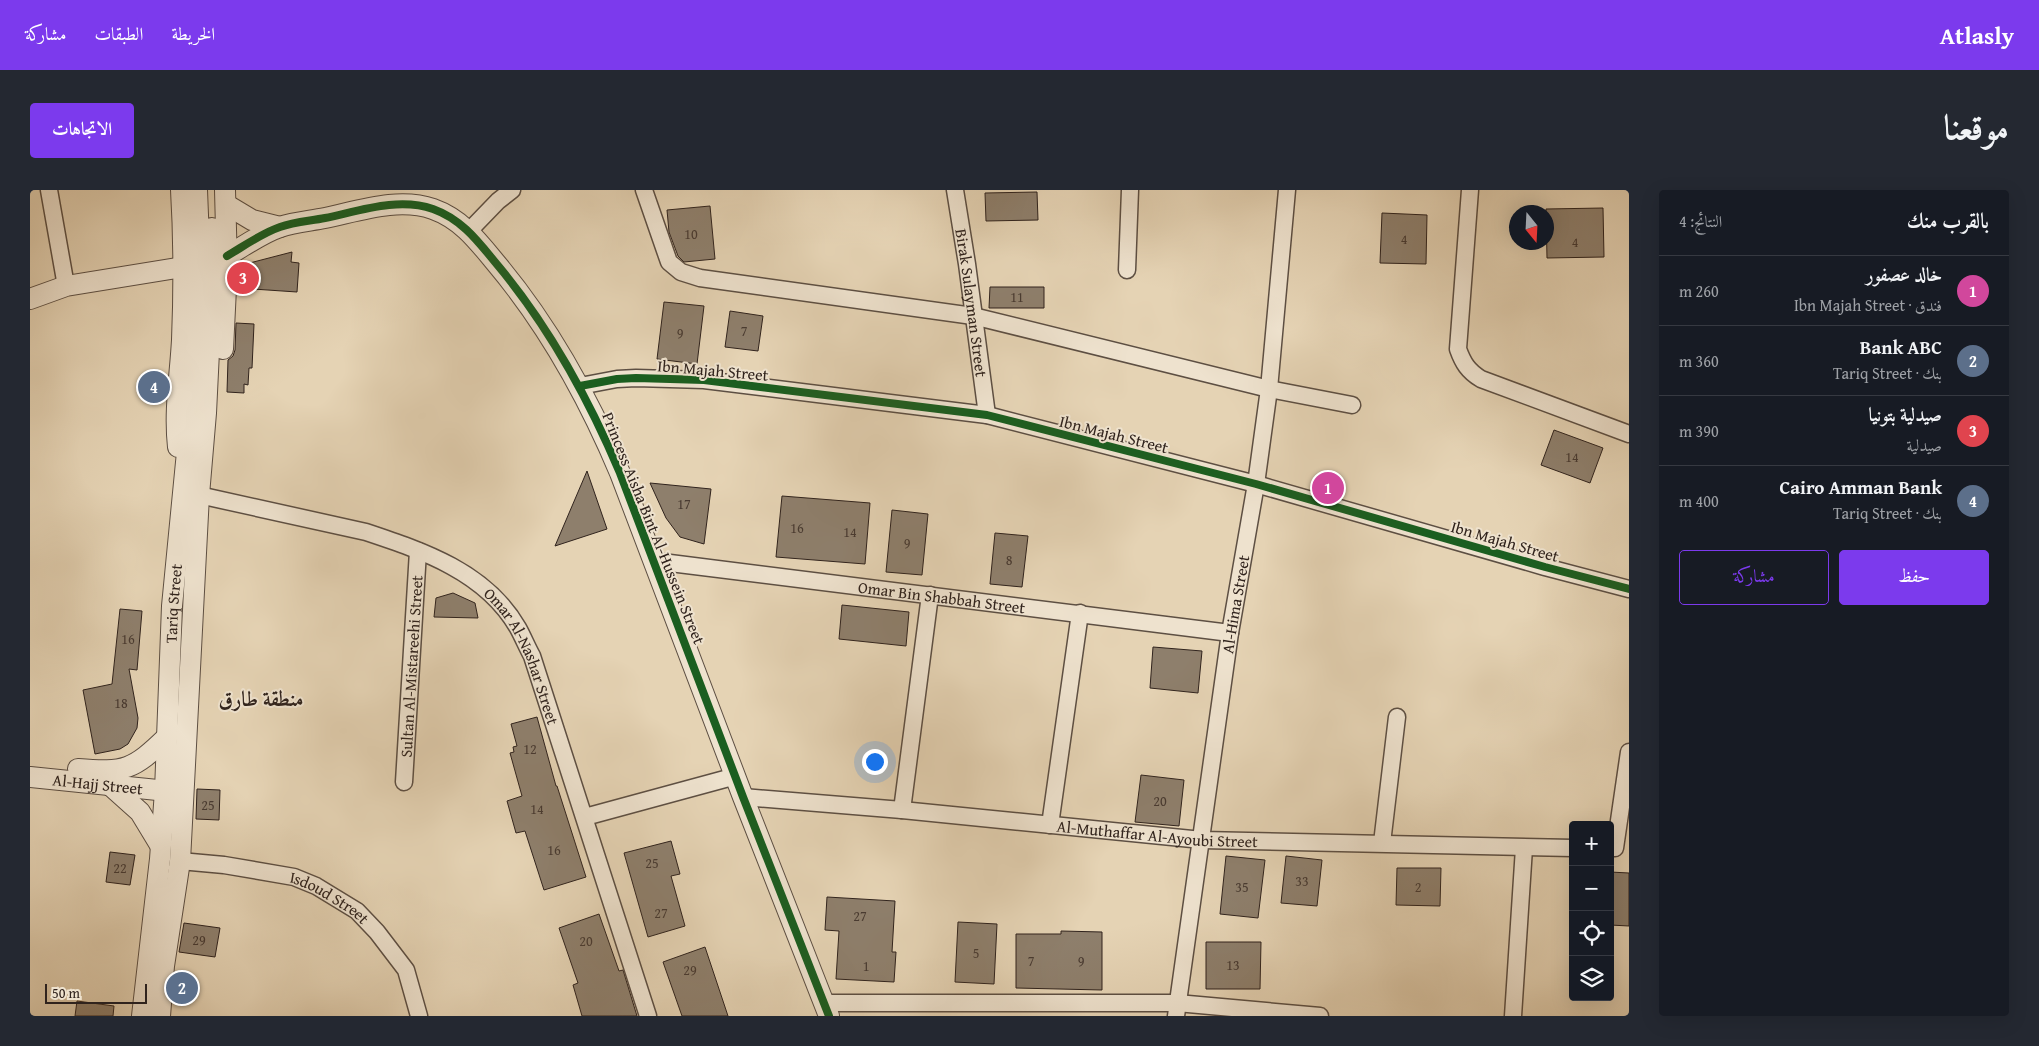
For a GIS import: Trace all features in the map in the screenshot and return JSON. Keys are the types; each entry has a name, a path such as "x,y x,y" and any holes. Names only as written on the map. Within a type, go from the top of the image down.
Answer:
{"street":[{"path":"49,190 66,286"},
{"path":"181,190 182,341 176,428 178,447 194,463 210,445 217,414 224,341 227,256 226,198"},
{"name":"Tariq Street","path":"142,1016 160,845 174,792 199,495 194,463 199,240 197,190"},
{"name":"Tariq Street","path":"160,1016 164,966 180,861 167,737 172,606 194,463 206,413 213,269 210,190"},
{"path":"469,231 512,190"},
{"path":"644,190 669,262 681,272 700,278 973,316 1269,389 1352,405"},
{"name":"Birak Sulayman Street","path":"954,190 968,264 986,415"},
{"path":"1127,270 1130,190"},
{"name":"Al-Hima Street","path":"1176,1009 1202,840 1230,632 1256,484 1269,389 1288,190"},
{"path":"1470,190 1458,349 1463,362 1471,373 1481,379 1629,434"},
{"name":"Princess Aisha Bint Al-Hussein Street","path":"226,198 252,220 280,227"},
{"name":"Princess Aisha Bint Al-Hussein Street","path":"227,256 280,227 394,204 413,205 432,209 450,217 469,231 531,307 557,346 580,386 617,464 743,797 827,1009"},
{"path":"30,299 66,286 183,267"},
{"name":"Ibn Majah Street","path":"580,386 608,380 636,378 704,380 986,415 1256,484 1545,567 1629,589"},
{"name":"Omar Al-Nashar Street","path":"199,495 366,532 448,563 475,580 498,601 518,627 532,656 648,1016"},
{"name":"Sultan Al-Mistareehi Street","path":"404,782 418,551"},
{"name":"Omar Bin Shabbah Street","path":"654,561 1230,632"},
{"path":"902,810 930,595"},
{"path":"1050,825 1080,613"},
{"path":"1382,843 1396,717"},
{"name":"Al-Hajj Street","path":"30,765 105,771 125,769 142,760 167,737"},
{"path":"1618,848 1629,752"},
{"path":"585,817 736,776"},
{"name":"Al-Hajj Street","path":"30,777 174,792"},
{"path":"111,786 140,812 160,845"},
{"name":"Al-Muthaffar Al-Ayoubi Street","path":"743,797 902,810 1202,840 1569,848"},
{"path":"1513,1016 1524,848"},
{"name":"Isdoud Street","path":"180,861 224,864 294,876 316,886 357,911 377,932 406,970 419,1016"},
{"path":"827,1009 1176,1009 1320,1016"}],"building":[{"path":"1037,192 1038,220 986,221 985,193"},
{"path":"710,206 715,259 684,262 678,256 669,232 667,210"},
{"path":"1603,208 1604,257 1547,258 1547,250 1554,250 1554,209"},
{"path":"1382,213 1427,215 1426,264 1380,263"},
{"path":"292,252 291,262 299,263 297,292 238,288 239,268 242,265"},
{"path":"990,287 1044,287 1044,308 989,308"},
{"path":"664,302 704,306 697,364 657,359"},
{"path":"730,311 763,316 758,351 725,347"},
{"path":"236,323 254,324 252,368 249,368 248,385 244,384 244,393 227,392 228,360 233,356 235,350"},
{"path":"1554,430 1603,448 1590,483 1541,465"},
{"path":"587,471 607,529 555,546"},
{"path":"650,483 711,489 704,544 680,537 666,518"},
{"path":"782,496 870,503 865,564 776,557"},
{"path":"892,510 928,514 922,575 886,572"},
{"path":"995,533 1028,536 1022,587 990,584"},
{"path":"453,593 475,603 478,618 434,617 436,598"},
{"path":"842,605 909,612 906,646 839,639"},
{"path":"120,609 142,611 137,670 129,669 138,718 137,728 128,744 120,749 95,754 83,690 112,684"},
{"path":"1153,647 1202,651 1198,693 1150,688"},
{"path":"537,717 556,786 586,877 544,890 525,831 516,833 507,801 522,796 510,753 514,752 513,747 517,746 511,724"},
{"path":"1141,775 1184,780 1179,826 1135,822"},
{"path":"197,789 220,790 219,820 196,819"},
{"path":"671,841 680,874 671,876 685,926 648,937 624,853"},
{"path":"110,852 135,855 130,885 106,882"},
{"path":"1226,856 1265,860 1258,918 1220,914"},
{"path":"1286,856 1322,860 1317,906 1281,903"},
{"path":"1397,868 1441,868 1440,906 1396,905"},
{"path":"1614,872 1629,873 1629,926 1614,925"},
{"path":"827,897 895,901 892,952 896,952 894,982 836,979 839,931 825,930"},
{"path":"599,914 619,971 623,970 637,1016 582,1016 573,985 578,983 559,928"},
{"path":"958,922 997,924 994,984 955,982"},
{"path":"184,923 220,928 215,957 179,952"},
{"path":"1061,931 1102,932 1102,990 1016,988 1016,934 1061,934"},
{"path":"1206,942 1261,942 1260,989 1206,989"},
{"path":"705,947 728,1016 682,1016 663,962"},
{"path":"175,979 197,984 194,998 174,994"},
{"path":"77,1001 114,1006 113,1016 75,1016"}],"cycle path":[{"path":"227,256 260,236 285,225 379,206 406,204 433,209 460,224 482,246 515,286 566,363 608,445 829,1016"},
{"path":"580,386 617,379 636,378 704,380 987,415 1256,484 1545,567 1629,589"}],"place":[{"name":"صيدلية بتونيا","path":"243,278"},
{"name":"Cairo Amman Bank","path":"154,387"},
{"name":"خالد عصفور","path":"1328,488"},
{"name":"Bank ABC","path":"182,988"}],"district":[{"name":"منطقة طارق","path":"261,699"}]}
